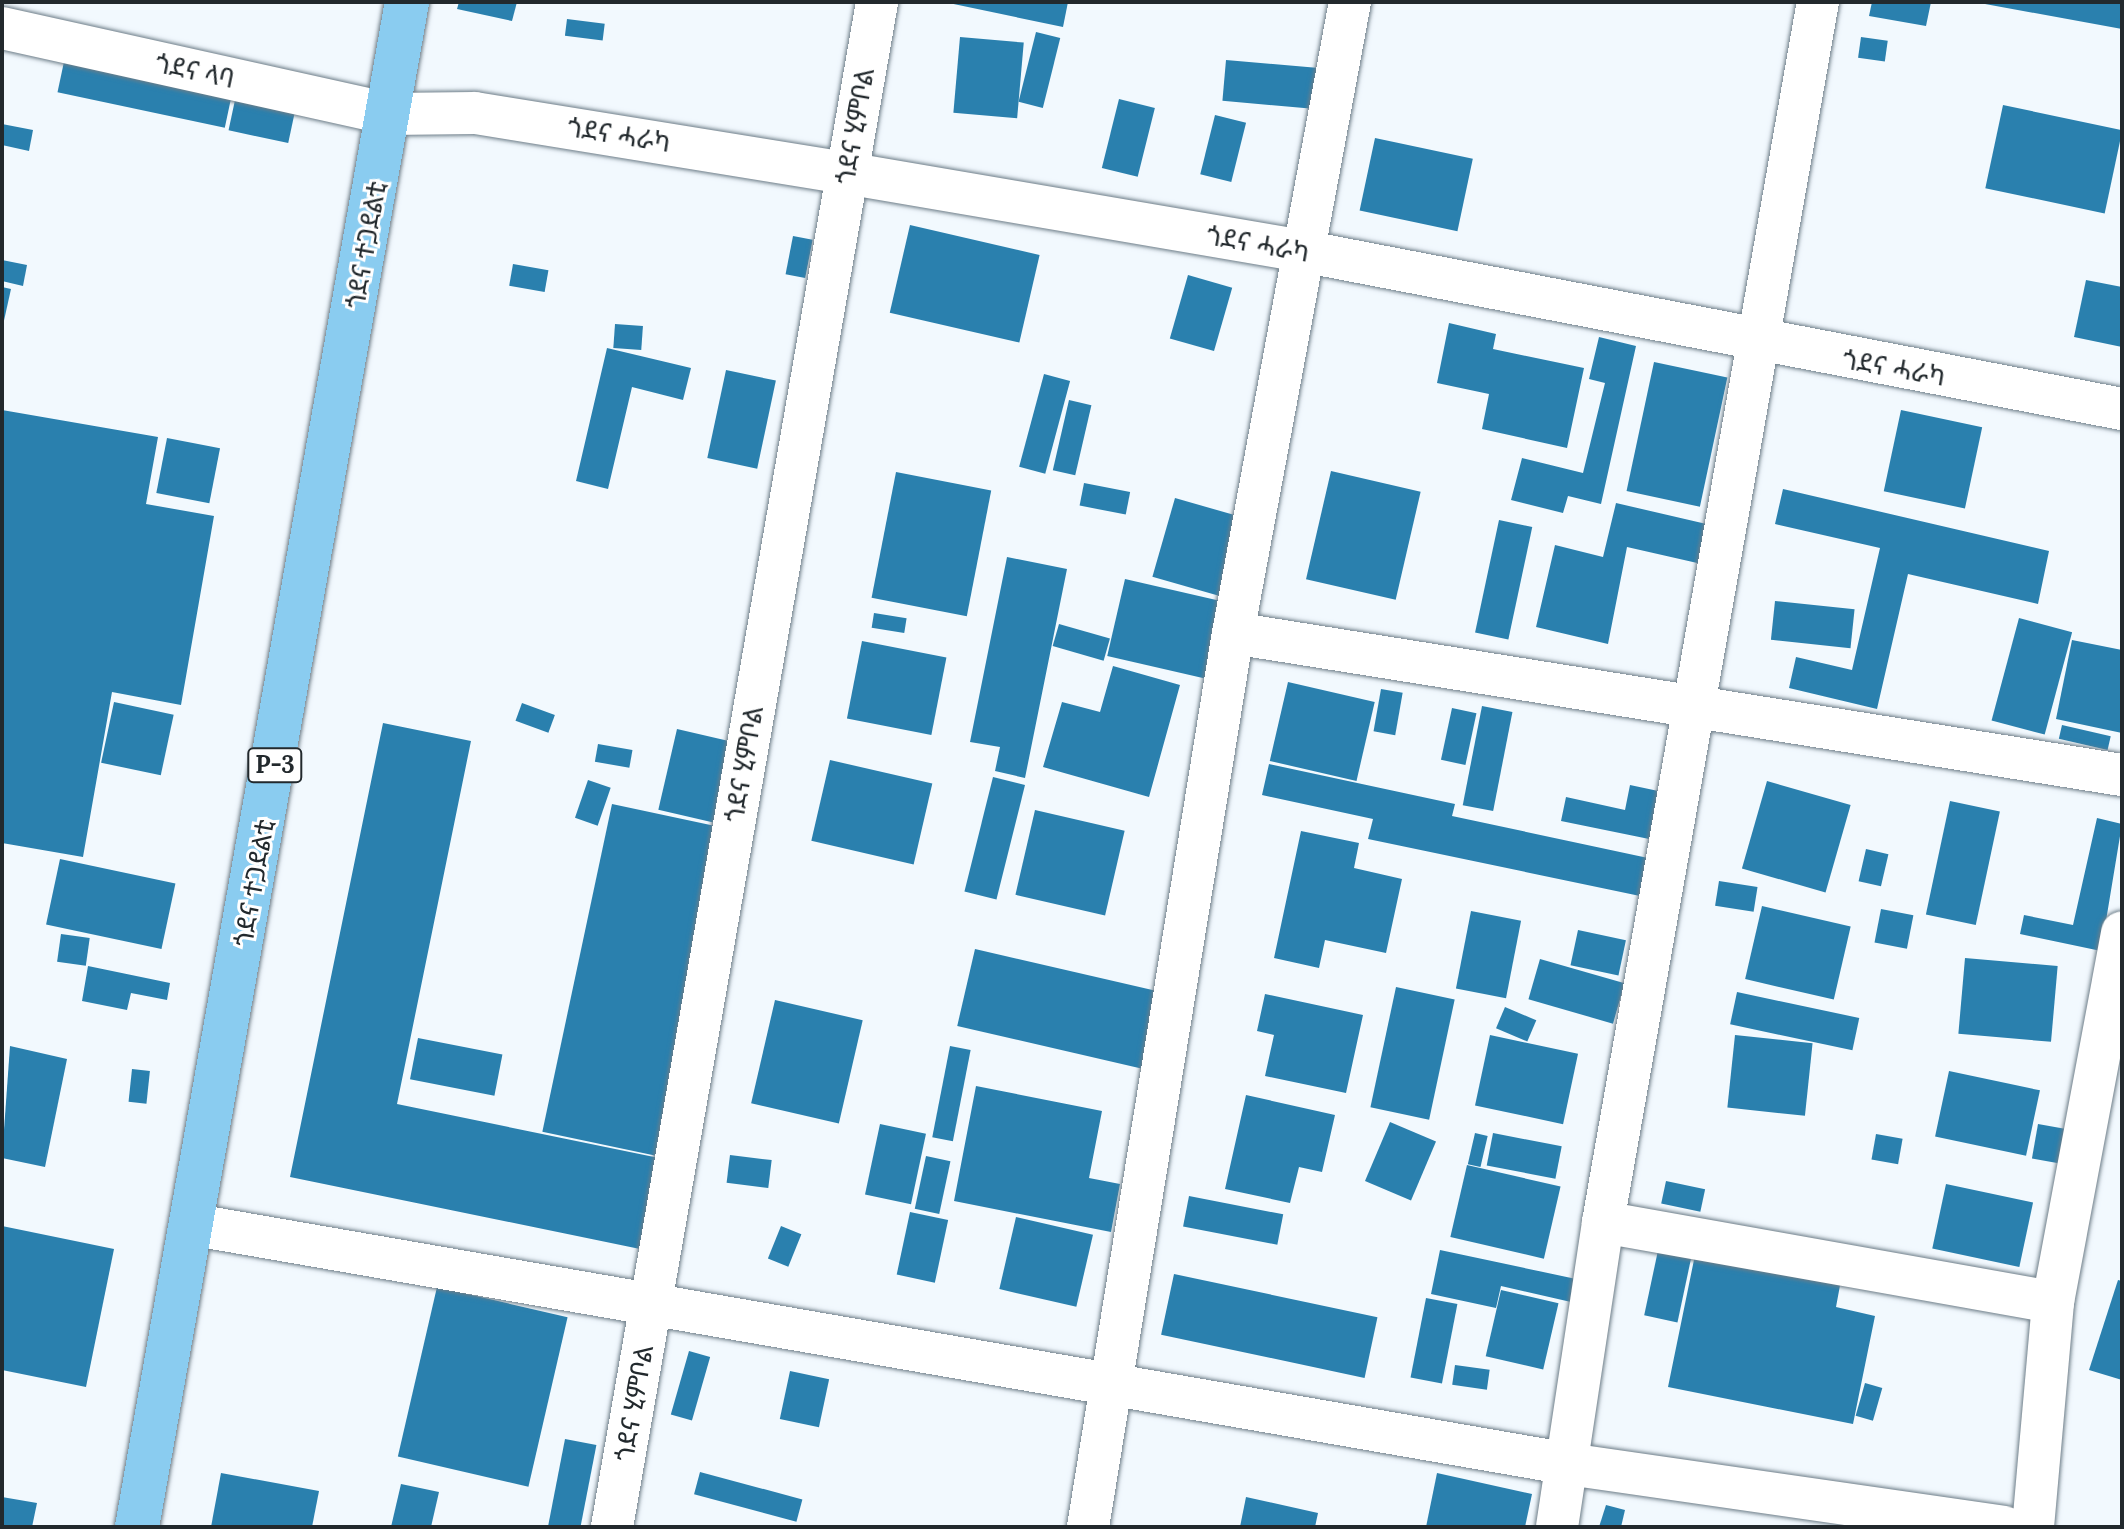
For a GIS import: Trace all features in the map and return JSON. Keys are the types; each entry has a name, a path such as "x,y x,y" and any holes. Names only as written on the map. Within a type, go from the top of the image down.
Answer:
{"main road":[{"name":"ጎደና ተጋደልቲ","path":"137,1527 195,1225 407,2"}],"street":[{"name":"ጎደና ሂምቦል","path":"612,1527 877,2"},
{"path":"1088,1527 1114,1382 1233,633 1350,2"},
{"path":"1557,1527 1603,1222 1818,2"},
{"name":"ጎደና ላባ","path":"2,28 389,114"},
{"name":"ጎደና ሓራካ","path":"389,114 475,113 846,173 1302,251 1758,344 2122,409"},
{"path":"1233,633 1693,704 2122,775"},
{"path":"2033,1527 2053,1302 2122,932"},
{"path":"1603,1222 2053,1302"},
{"path":"195,1225 652,1301 1568,1464 2003,1527"}],"building":[{"path":"459,2 517,2 512,21 457,9"},
{"path":"944,2 1068,2 1063,27"},
{"path":"1872,2 1931,2 1926,26 1869,16"},
{"path":"2122,2 2122,29 1985,4"},
{"path":"567,19 605,24 603,41 565,36"},
{"path":"1036,32 1060,38 1043,108 1019,102"},
{"path":"960,37 1024,43 1017,118 953,113"},
{"path":"1861,37 1888,41 1885,62 1858,58"},
{"path":"65,57 232,93 225,128 58,92"},
{"path":"1226,60 1322,68 1318,109 1222,101"},
{"path":"1119,99 1155,108 1138,177 1102,168"},
{"path":"235,100 295,113 288,143 229,130"},
{"path":"2003,105 2122,130 2105,214 1985,188"},
{"path":"1215,115 1246,123 1231,182 1200,174"},
{"path":"2,124 33,130 29,151 2,145"},
{"path":"1375,138 1473,159 1457,231 1360,210"},
{"path":"910,225 1040,255 1019,343 890,313"},
{"path":"793,236 813,240 805,278 786,274"},
{"path":"2,260 27,265 23,286 2,281"},
{"path":"513,264 548,270 545,292 509,286"},
{"path":"1188,275 1232,288 1214,351 1170,338"},
{"path":"2086,280 2122,287 2122,347 2074,337"},
{"path":"2,287 11,289 3,325 2,324"},
{"path":"1449,323 1496,334 1493,349 1584,368 1567,448 1482,429 1489,394 1437,383"},
{"path":"615,324 643,326 641,350 613,348"},
{"path":"1599,337 1636,346 1601,504 1568,496 1563,513 1511,500 1522,458 1583,473 1605,383 1589,379"},
{"path":"607,348 691,368 683,400 632,387 608,489 576,481"},
{"path":"1654,362 1727,378 1700,507 1627,491"},
{"path":"726,370 776,381 757,469 707,458"},
{"path":"1044,374 1070,381 1045,474 1019,467"},
{"path":"1069,400 1091,405 1075,475 1053,470"},
{"path":"2,410 158,437 146,504 214,516 181,705 112,692 83,857 2,843"},
{"path":"1901,410 1982,427 1965,508 1884,491"},
{"path":"167,438 220,448 209,503 156,493"},
{"path":"1331,471 1421,492 1396,600 1306,579"},
{"path":"896,472 991,491 967,616 872,598"},
{"path":"1084,483 1130,492 1126,515 1080,506"},
{"path":"1783,489 2049,551 2038,604 1908,574 1877,709 1789,688 1796,657 1852,670 1880,548 1775,524"},
{"path":"1175,498 1252,520 1229,599 1152,577"},
{"path":"1616,503 1715,526 1706,565 1627,547 1608,644 1536,627 1555,545 1603,557"},
{"path":"1499,520 1532,527 1508,640 1475,632"},
{"path":"1007,557 1067,569 1025,778 995,771 1000,747 970,742"},
{"path":"1125,579 1229,603 1211,680 1107,656"},
{"path":"1775,601 1855,609 1850,648 1771,640"},
{"path":"874,613 907,618 904,633 872,628"},
{"path":"2019,618 2072,632 2045,735 1992,720"},
{"path":"1059,624 1110,639 1104,661 1053,646"},
{"path":"2072,640 2122,650 2122,733 2056,719"},
{"path":"862,641 946,657 931,735 847,719"},
{"path":"1113,666 1180,685 1149,797 1043,767 1062,702 1100,712"},
{"path":"1288,682 1375,702 1356,781 1270,761"},
{"path":"1381,689 1403,693 1395,735 1374,731"},
{"path":"114,702 174,715 161,775 101,763"},
{"path":"522,703 555,715 548,733 516,721"},
{"path":"1482,706 1512,712 1493,811 1463,805"},
{"path":"1452,708 1476,713 1465,765 1441,760"},
{"path":"383,723 471,741 397,1104 659,1158 640,1249 290,1177"},
{"path":"2062,725 2111,736 2108,750 2059,739"},
{"path":"677,729 737,743 719,824 658,810"},
{"path":"598,744 632,750 629,768 595,762"},
{"path":"830,760 932,784 914,864 811,841"},
{"path":"1269,764 1455,804 1452,816 1648,858 1640,896 1368,839 1373,819 1262,795"},
{"path":"993,777 1025,785 996,899 964,891"},
{"path":"588,780 611,788 598,826 575,818"},
{"path":"1767,781 1851,805 1826,892 1742,868"},
{"path":"1630,785 1663,792 1654,840 1561,821 1566,797 1625,810"},
{"path":"1950,801 2000,812 1976,925 1926,914"},
{"path":"612,804 730,829 661,1157 542,1132"},
{"path":"1035,810 1125,831 1105,915 1015,895"},
{"path":"2097,818 2122,824 2101,951 2020,934 2024,915 2073,925"},
{"path":"1301,831 1359,843 1354,868 1402,879 1386,953 1325,940 1319,968 1274,958"},
{"path":"1866,849 1888,854 1881,886 1859,881"},
{"path":"60,859 175,884 161,949 46,925"},
{"path":"1719,881 1758,887 1754,912 1715,906"},
{"path":"1762,906 1851,926 1834,1000 1745,979"},
{"path":"1881,909 1913,915 1907,949 1875,942"},
{"path":"1471,911 1521,921 1506,998 1456,989"},
{"path":"1578,930 1626,940 1618,975 1571,965"},
{"path":"61,934 90,938 86,966 57,962"},
{"path":"975,949 1171,994 1153,1071 957,1026"},
{"path":"1965,958 2058,966 2051,1042 1958,1034"},
{"path":"1540,959 1625,983 1613,1024 1528,999"},
{"path":"88,966 170,983 167,1000 131,993 127,1010 82,1001"},
{"path":"1396,987 1455,999 1429,1120 1370,1107"},
{"path":"1737,992 1859,1018 1852,1050 1730,1024"},
{"path":"1265,994 1363,1015 1346,1093 1265,1076 1274,1035 1257,1031"},
{"path":"775,1000 863,1020 839,1124 751,1103"},
{"path":"1505,1007 1536,1020 1527,1041 1496,1028"},
{"path":"1490,1035 1578,1054 1563,1124 1475,1105"},
{"path":"1735,1035 1813,1043 1805,1116 1727,1108"},
{"path":"418,1038 502,1054 494,1096 410,1079"},
{"path":"10,1046 67,1059 45,1167 2,1158"},
{"path":"950,1046 971,1050 953,1141 932,1137"},
{"path":"132,1069 150,1071 146,1104 129,1102"},
{"path":"1949,1071 2040,1090 2026,1156 1935,1137"},
{"path":"976,1086 1102,1111 1089,1178 1120,1184 1111,1232 954,1201"},
{"path":"1246,1095 1335,1115 1322,1172 1299,1167 1290,1203 1225,1189"},
{"path":"1390,1122 1436,1142 1411,1200 1365,1181"},
{"path":"880,1124 926,1134 911,1204 865,1194"},
{"path":"2038,1124 2065,1129 2059,1163 2032,1158"},
{"path":"1475,1133 1488,1136 1480,1167 1468,1164"},
{"path":"1493,1133 1562,1146 1555,1179 1487,1165"},
{"path":"1876,1134 1903,1139 1898,1164 1871,1160"},
{"path":"730,1155 772,1160 768,1188 727,1183"},
{"path":"926,1156 950,1161 939,1214 915,1209"},
{"path":"1467,1165 1561,1187 1544,1259 1450,1237"},
{"path":"1666,1181 1705,1189 1700,1212 1661,1203"},
{"path":"1946,1184 2033,1203 2019,1267 1932,1249"},
{"path":"1189,1196 1283,1214 1277,1245 1183,1226"},
{"path":"910,1212 948,1220 935,1283 897,1275"},
{"path":"1016,1217 1093,1235 1076,1307 999,1289"},
{"path":"2,1226 114,1249 86,1387 2,1370"},
{"path":"781,1226 801,1234 788,1267 768,1258"},
{"path":"1660,1241 1693,1248 1677,1322 1644,1315"},
{"path":"1440,1250 1576,1279 1571,1302 1501,1286 1496,1308 1431,1294"},
{"path":"1696,1250 1841,1280 1836,1307 1875,1316 1853,1424 1668,1387"},
{"path":"1174,1274 1377,1317 1365,1378 1161,1335"},
{"path":"2118,1280 2122,1281 2122,1380 2089,1370"},
{"path":"437,1287 568,1317 528,1487 398,1457"},
{"path":"1501,1290 1558,1303 1543,1370 1486,1356"},
{"path":"1426,1298 1457,1304 1442,1384 1411,1378"},
{"path":"689,1351 710,1357 692,1421 671,1414"},
{"path":"1455,1365 1490,1370 1487,1390 1452,1385"},
{"path":"790,1371 829,1379 819,1427 780,1419"},
{"path":"1865,1383 1882,1388 1873,1421 1856,1416"},
{"path":"565,1439 596,1445 580,1527 548,1525"},
{"path":"700,1472 802,1499 796,1522 694,1494"},
{"path":"221,1473 319,1491 312,1527 211,1527"},
{"path":"1437,1473 1532,1494 1525,1527 1426,1527"},
{"path":"401,1484 439,1492 431,1527 391,1527"},
{"path":"2,1497 37,1503 32,1527 2,1527"},
{"path":"1246,1497 1318,1513 1315,1527 1240,1527"},
{"path":"1606,1505 1625,1510 1621,1527 1599,1527"}]}
